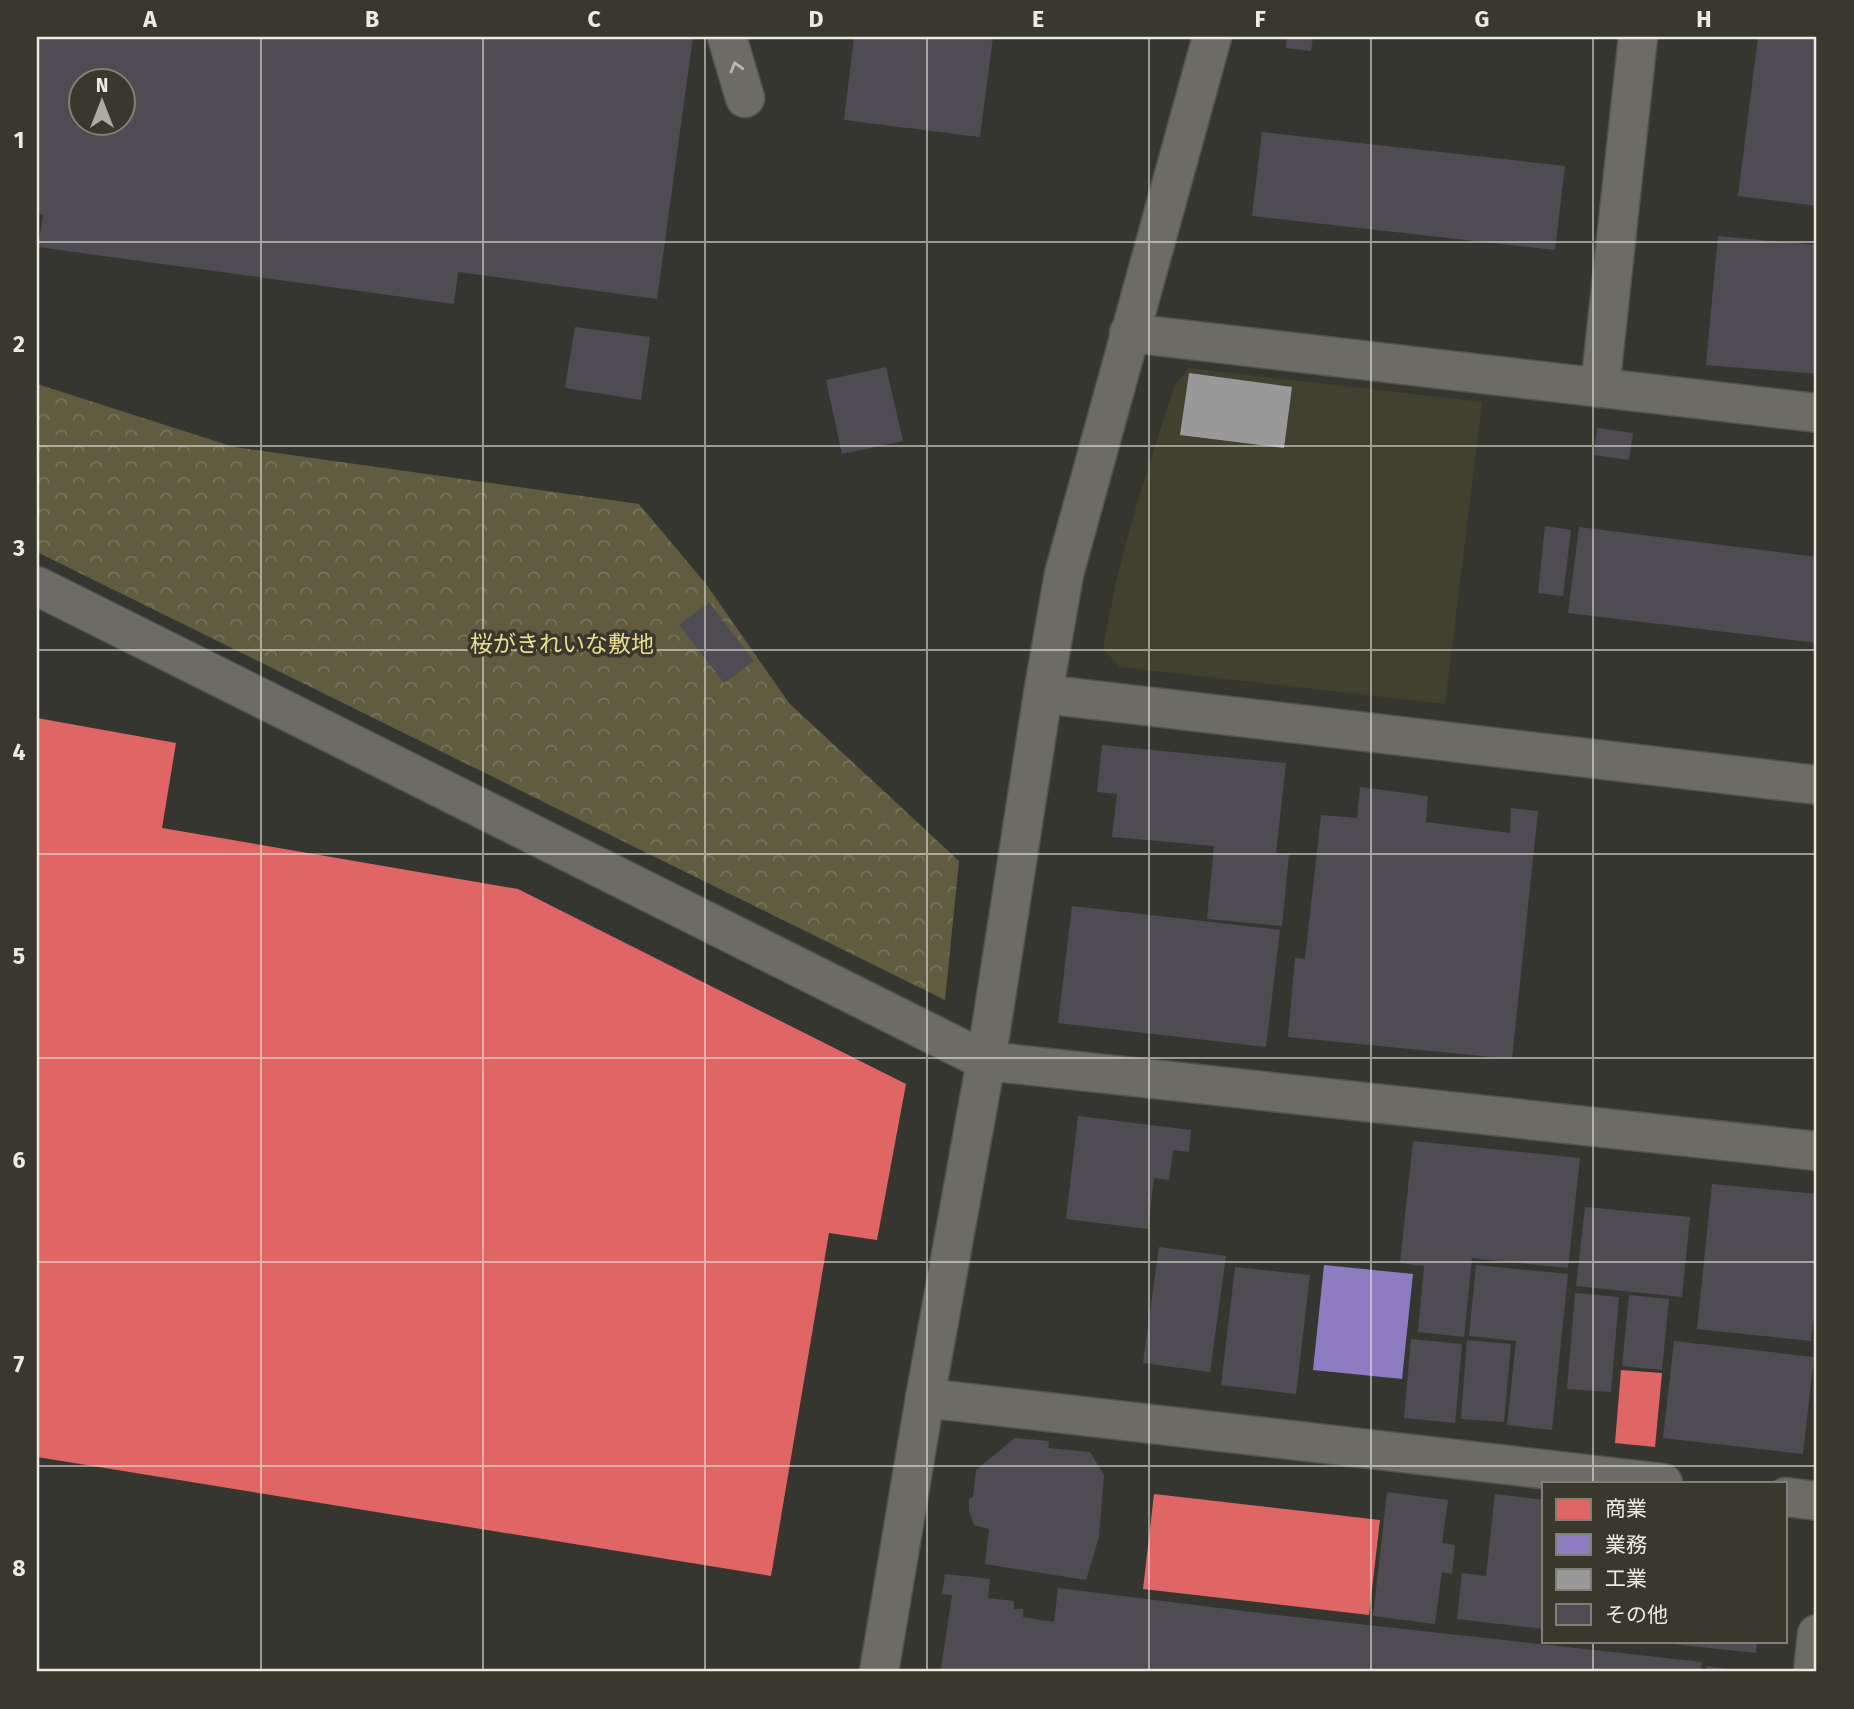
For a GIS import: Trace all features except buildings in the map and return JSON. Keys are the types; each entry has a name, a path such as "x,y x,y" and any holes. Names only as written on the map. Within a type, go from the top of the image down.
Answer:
{"street":[{"path":"727,37 744,98"},
{"path":"878,1672 986,1061 1064,574 1212,37"},
{"path":"1600,388 1638,37"},
{"path":"1129,333 1817,413"},
{"path":"37,586 986,1061 1817,1152"},
{"path":"1043,694 1817,785"},
{"path":"925,1398 1654,1482"},
{"path":"1787,1497 1817,1501"},
{"path":"1813,1672 1817,1634"}],"shaded area":[{"path":"1189,368 1482,402 1445,704 1120,667 1103,649 1116,582 1133,517 1174,386"}],"green space":[{"name":"桜がきれいな敷地","path":"37,384 234,447 639,504 706,584 789,703 959,861 945,1000 37,552"}]}
